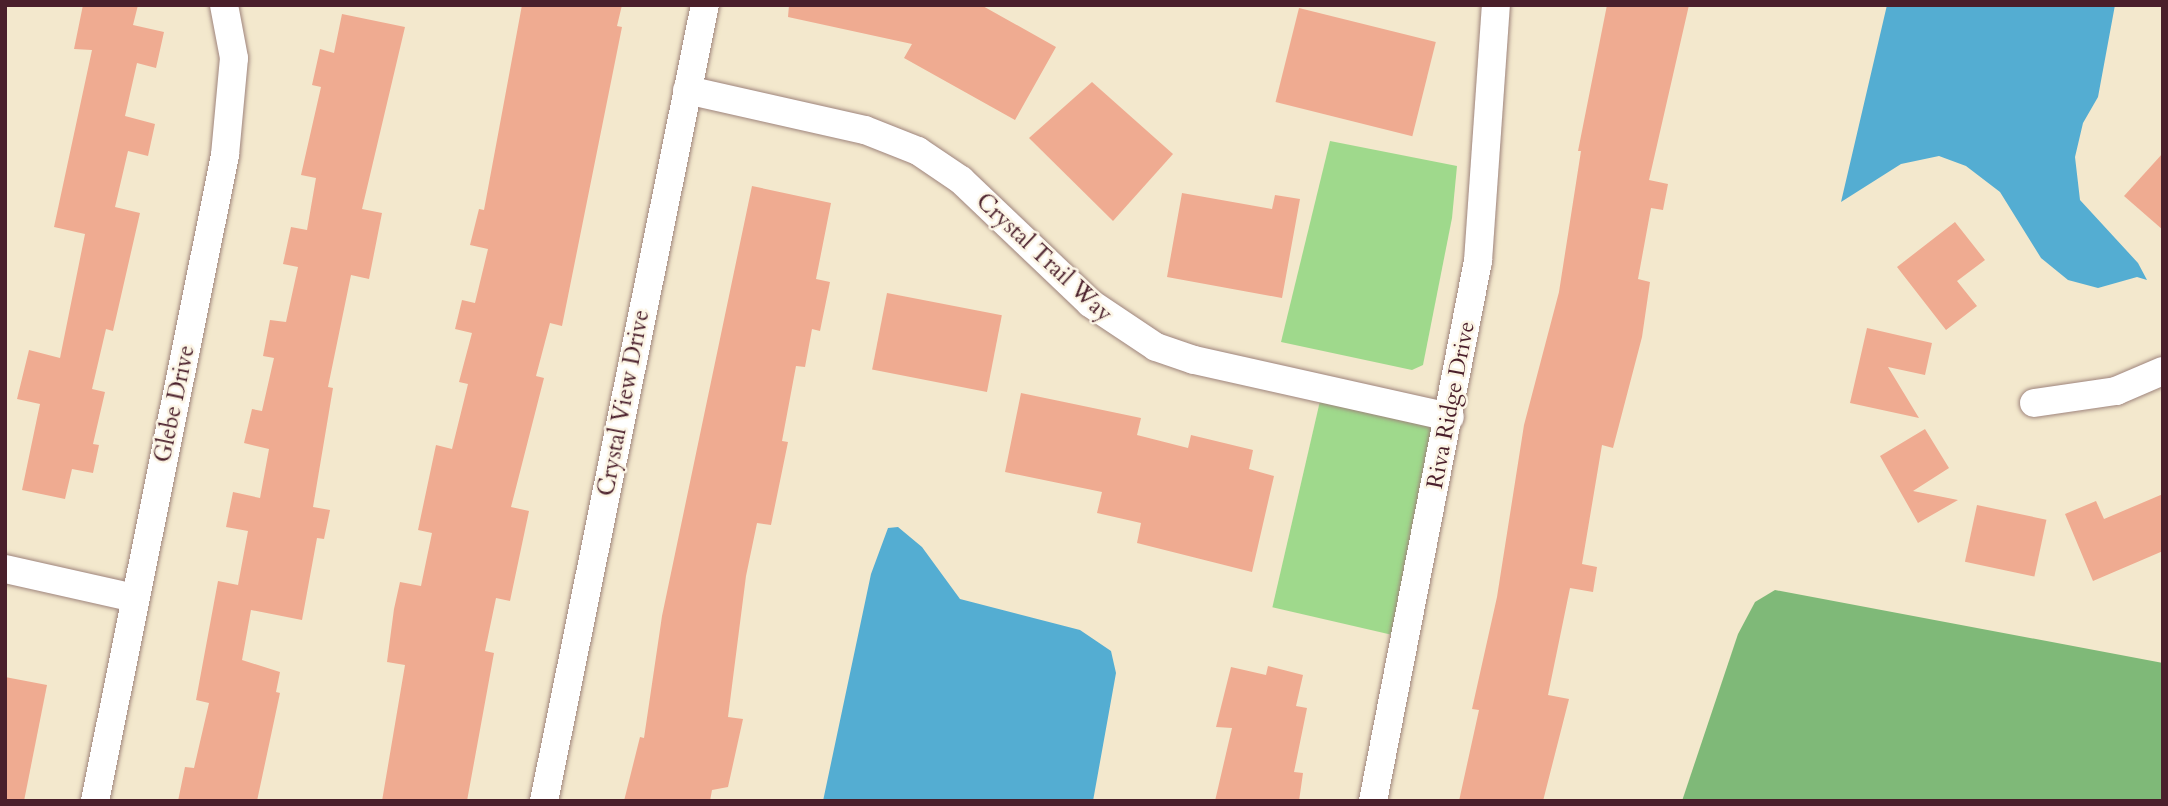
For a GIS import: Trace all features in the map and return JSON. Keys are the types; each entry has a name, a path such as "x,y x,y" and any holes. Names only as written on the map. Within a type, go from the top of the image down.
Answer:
{"street":[{"name":"Glebe Drive","path":"95,801 225,155 234,58 224,5"},
{"name":"Crystal View Drive","path":"544,801 705,5"},
{"name":"Riva Ridge Drive","path":"1373,801 1450,417 1485,196 1496,5"},
{"name":"Crystal Trail Way","path":"687,90 865,130 918,151 961,180 1090,303 1156,347 1194,360 1450,417"},
{"path":"2034,403 2116,391 2163,371"},
{"path":"5,569 135,598"}],"green space":[{"path":"1330,141 1457,166 1452,218 1423,365 1412,370 1281,342"},
{"path":"1323,388 1450,417 1399,636 1272,607"},
{"path":"1775,590 2163,663 2163,801 1682,801 1738,634 1755,602"}],"water":[{"path":"1887,5 2115,5 2098,97 2083,123 2075,157 2080,200 2138,263 2147,280 2137,277 2098,288 2068,280 2041,258 2000,192 1966,166 1939,156 1901,164 1841,202"},
{"path":"898,527 922,547 960,599 1080,630 1111,651 1116,673 1093,801 823,801 871,574 888,528"}],"building":[{"path":"83,5 138,5 133,25 164,32 156,68 137,63 125,116 155,124 148,156 128,151 115,207 140,213 113,331 106,329 92,389 105,392 93,444 99,445 93,473 72,469 65,499 22,490 40,404 17,399 29,350 60,358 85,234 54,227 92,50 74,49"},
{"path":"522,5 622,5 617,26 622,27 562,326 550,323 536,376 544,378 511,507 529,511 510,601 496,598 485,651 494,653 467,801 382,801 405,665 387,662 394,609 400,582 421,586 432,533 418,530 436,445 452,449 468,384 459,382 472,333 455,329 462,300 475,303 488,249 470,245 479,209 484,210"},
{"path":"789,5 981,5 1056,47 1015,120 904,58 912,44 788,17"},
{"path":"1607,5 1689,5 1649,180 1668,184 1663,210 1651,208 1638,279 1650,282 1642,337 1613,448 1602,445 1582,564 1597,567 1593,592 1570,588 1548,695 1569,699 1543,801 1459,801 1479,710 1472,709 1497,597 1524,425 1559,292 1581,151 1578,151"},
{"path":"1299,8 1436,42 1412,136 1276,102"},
{"path":"342,14 405,27 362,209 382,213 369,279 351,275 328,387 333,388 313,507 330,510 324,539 317,538 302,620 251,610 242,660 280,672 276,692 280,693 257,801 178,801 185,767 194,768 209,703 196,700 218,581 238,585 248,531 226,527 233,492 260,498 269,449 244,443 252,409 262,411 274,358 263,356 270,320 286,322 298,267 283,264 291,227 307,230 316,178 301,175 321,87 312,85 320,49 334,53"},
{"path":"1092,82 1173,154 1113,221 1029,138"},
{"path":"2163,153 2163,230 2124,196"},
{"path":"752,186 831,203 816,279 830,282 820,331 812,329 805,367 796,366 782,441 788,442 771,525 757,523 746,576 728,717 743,719 728,787 712,790 710,801 624,801 640,737 644,738 662,616"},
{"path":"1182,193 1272,209 1275,195 1300,199 1282,298 1167,277"},
{"path":"1955,222 1985,260 1957,281 1977,306 1946,330 1897,267"},
{"path":"887,293 1002,315 987,392 872,370"},
{"path":"1867,328 1932,343 1925,375 1888,367 1919,418 1850,403"},
{"path":"1021,393 1141,418 1137,435 1188,448 1191,435 1253,450 1249,469 1274,476 1252,572 1137,543 1141,523 1097,513 1102,492 1005,472"},
{"path":"1925,429 1949,468 1913,491 1958,500 1918,523 1880,456"},
{"path":"2163,494 2163,551 2093,581 2065,514 2096,501 2104,519"},
{"path":"1977,505 2046,520 2034,576 1965,562"},
{"path":"1268,666 1303,675 1296,706 1307,708 1294,772 1303,773 1299,801 1215,801 1232,728 1216,727 1231,667 1266,675"},
{"path":"5,677 47,685 24,801 5,801"}]}
